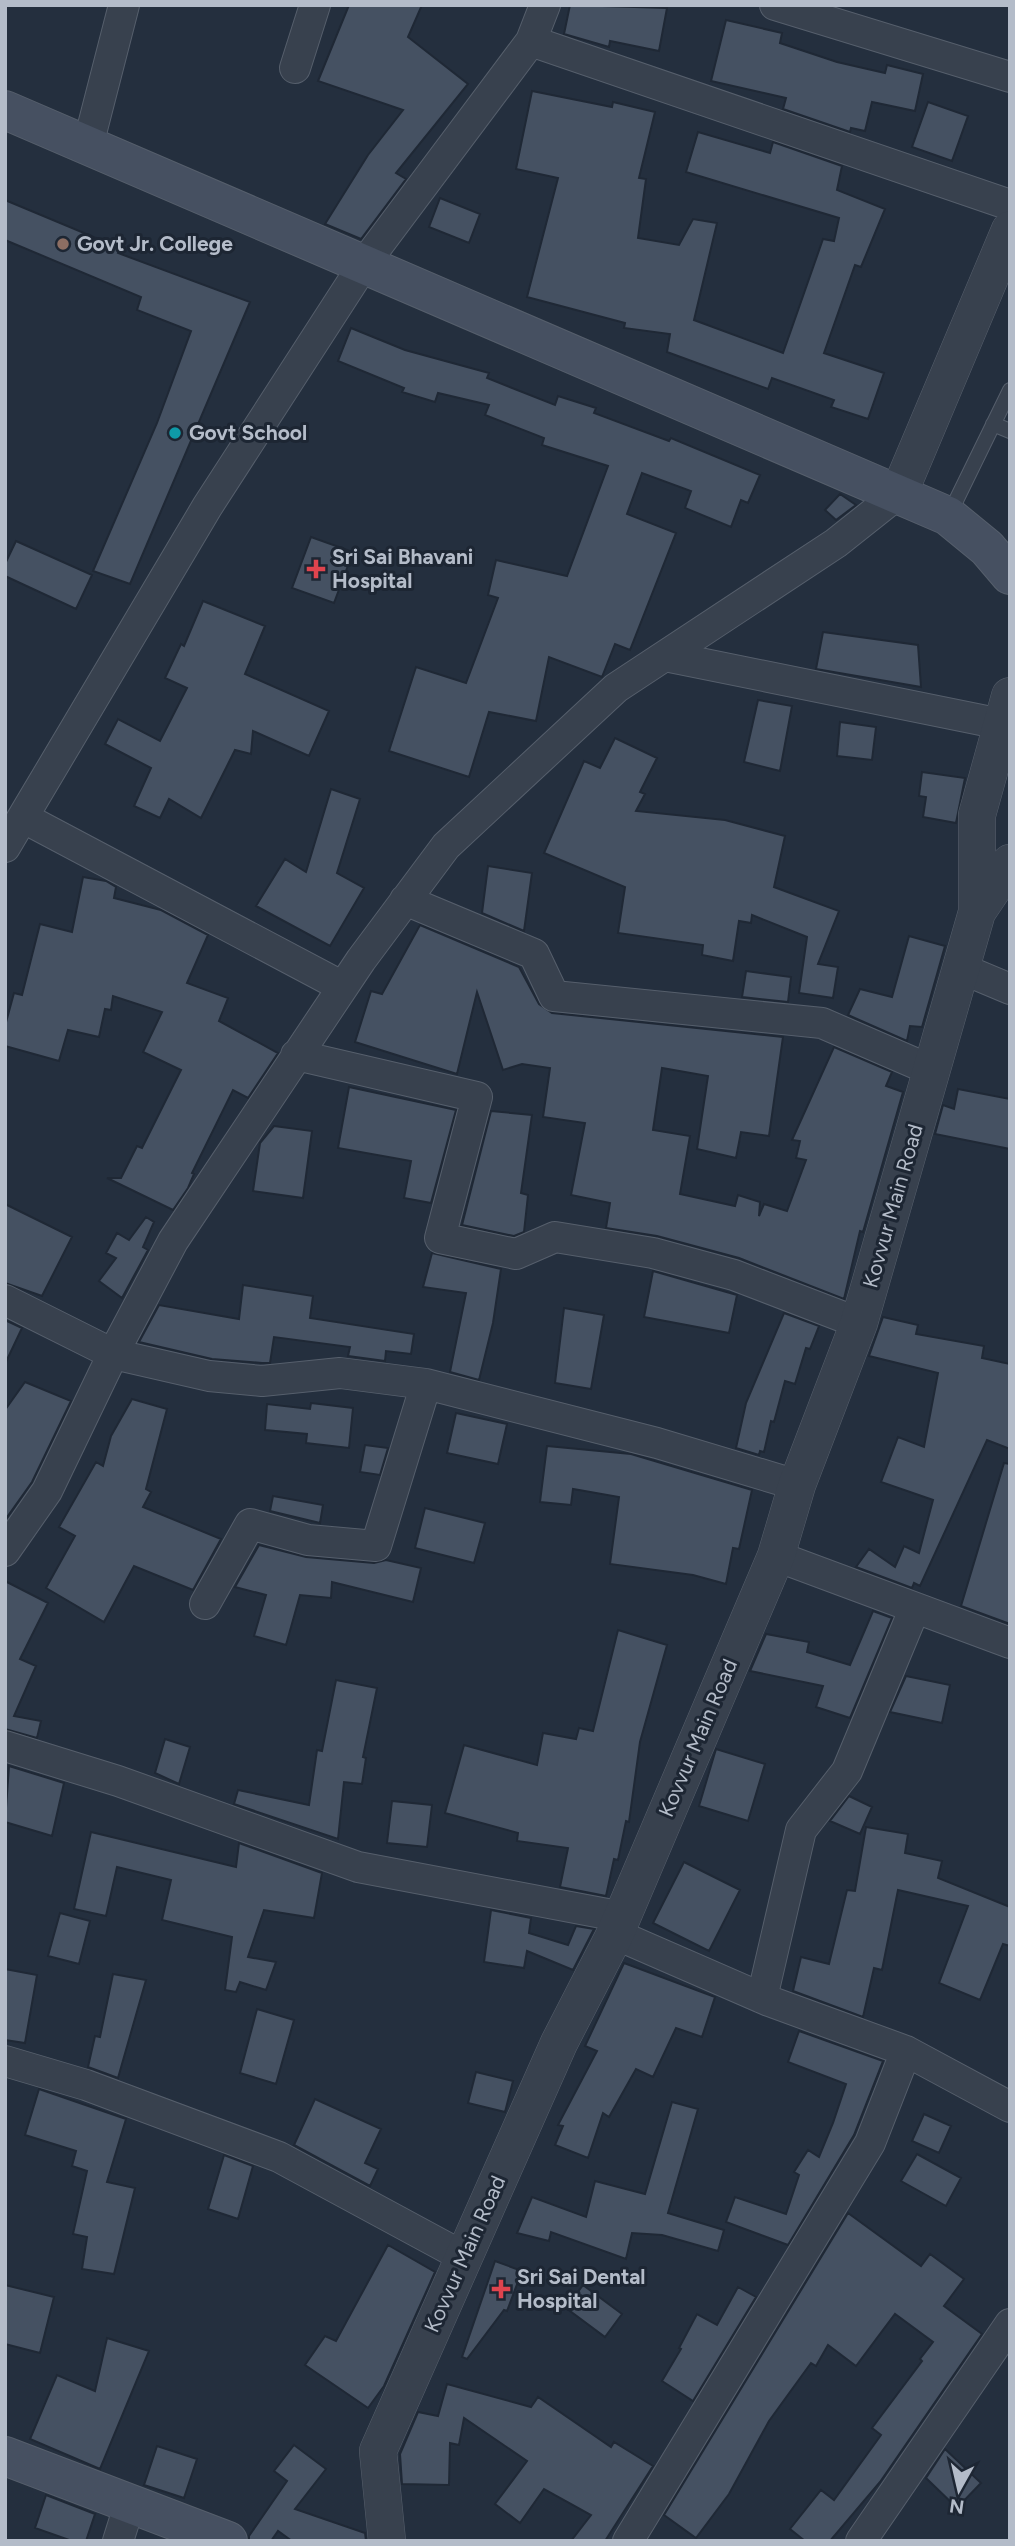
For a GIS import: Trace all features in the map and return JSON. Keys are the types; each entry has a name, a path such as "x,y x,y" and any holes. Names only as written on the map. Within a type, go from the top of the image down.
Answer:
{"main road":[{"path":"5,110 899,493 948,516 986,548 1010,575"},
{"path":"5,2456 228,2541"}],"street":[{"path":"88,145 124,5"},
{"path":"295,68 316,5"},
{"path":"5,847 207,507 364,264 531,41 545,5"},
{"path":"775,5 1010,77"},
{"path":"531,41 1010,205"},
{"path":"5,1551 47,1491 113,1354 173,1241 296,1055 446,846 616,688 836,543 899,493 1010,230"},
{"path":"665,656 1005,710"},
{"name":"Kovvur Main Road","path":"387,2541 378,2451 559,2043 619,1925 776,1556 797,1485 859,1323 977,912 977,815 1000,769 1005,710"},
{"path":"24,818 343,987"},
{"name":"Kovvur Main Road","path":"977,912 1010,863"},
{"path":"405,900 534,954 554,996 822,1023 933,1071"},
{"path":"960,968 1010,989"},
{"path":"296,1055 477,1097 440,1238 516,1254 555,1237 653,1253 734,1275 859,1323"},
{"path":"5,1300 113,1354 209,1376 262,1381 340,1373 426,1384 657,1443 797,1485"},
{"path":"205,1604 250,1524 308,1540 376,1546 426,1384"},
{"path":"776,1556 914,1610 1010,1643"},
{"path":"762,1997 801,1830 848,1771 914,1610"},
{"path":"5,1746 118,1781 358,1867 619,1925 762,1997 906,2050 1010,2108"},
{"path":"628,2541 870,2143 906,2050"},
{"path":"5,2061 86,2085 279,2157 464,2258"},
{"path":"861,2541 1010,2324"},
{"path":"118,2541 130,2503"}],"lane":[{"path":"948,516 1010,390"},
{"path":"993,424 1010,431"}],"building":[{"path":"349,5 422,5 408,37 468,84 396,173 406,179 361,239 325,224 368,155 403,110 318,81"},
{"path":"570,5 667,8 659,51 610,41 609,47 564,34"},
{"path":"726,20 782,33 780,43 837,62 885,73 887,65 923,74 915,111 872,102 865,131 851,128 850,132 783,109 786,98 711,81"},
{"path":"532,91 612,107 613,102 655,112 639,178 646,179 638,238 679,245 693,219 717,223 694,320 783,353 823,239 834,241 839,218 686,172 698,132 770,153 773,142 842,166 837,190 885,209 861,267 855,265 824,353 884,373 868,419 831,407 834,400 772,378 768,389 667,352 670,334 624,328 625,323 527,297 558,178 516,169"},
{"path":"928,102 968,116 952,161 912,147"},
{"path":"440,198 480,214 469,243 429,227"},
{"name":"Govt School","path":"5,200 120,248 118,253 250,302 130,584 93,571 157,423 191,331 137,310 141,297 5,240"},
{"path":"351,328 405,350 489,373 487,378 555,405 558,396 596,408 594,413 669,441 671,438 760,475 748,503 741,500 731,527 685,508 691,491 642,473 627,514 676,533 630,650 615,644 602,677 549,657 536,721 489,712 469,777 389,751 416,667 466,683 498,598 488,595 496,560 567,576 608,466 542,445 544,438 485,415 489,405 438,393 435,402 402,392 404,388 338,361"},
{"path":"840,494 856,505 836,520 825,510"},
{"path":"311,537 353,552 334,603 292,588"},
{"path":"16,541 92,575 76,609 5,576 5,564"},
{"path":"203,601 265,626 245,674 329,711 309,756 253,731 251,754 235,750 201,818 169,799 160,818 134,806 151,768 105,744 118,719 160,741 187,688 165,678 181,644 184,646"},
{"path":"823,632 918,645 921,687 816,669"},
{"path":"758,700 792,706 780,771 744,762"},
{"path":"840,722 876,727 872,760 837,756"},
{"path":"615,738 657,758 640,792 645,794 636,811 725,820 785,836 774,887 839,911 818,964 838,967 833,998 799,993 807,937 752,915 751,923 739,921 733,961 702,955 703,945 618,933 625,887 544,853 584,761 600,768"},
{"path":"922,772 965,778 956,823 923,817 926,797 919,796"},
{"path":"331,789 360,799 337,873 364,888 330,946 256,906 285,859 306,872"},
{"path":"488,866 532,873 524,931 482,913"},
{"path":"83,877 106,881 116,887 114,898 161,910 208,935 187,983 228,998 219,1021 278,1053 248,1098 233,1090 192,1173 194,1174 188,1188 173,1210 107,1178 121,1178 137,1146 142,1148 181,1070 143,1052 162,1012 113,996 111,1010 105,1009 99,1037 68,1030 59,1061 5,1046 5,1026 14,993 22,995 40,924 72,932"},
{"path":"420,925 519,967 539,1004 552,1013 783,1037 769,1136 741,1132 736,1158 697,1149 708,1076 662,1068 653,1130 690,1136 680,1194 735,1206 738,1195 760,1202 759,1216 764,1204 787,1211 806,1160 796,1158 800,1141 792,1140 834,1047 892,1072 886,1086 903,1092 863,1232 860,1231 844,1299 739,1258 657,1236 606,1228 610,1203 571,1195 585,1123 543,1117 550,1068 522,1064 503,1070 477,992 457,1074 355,1042 371,991 382,994"},
{"path":"909,936 945,946 922,1027 910,1026 907,1041 848,1015 860,989 892,997"},
{"path":"746,971 791,977 788,1002 742,997"},
{"path":"349,1087 456,1110 431,1203 404,1198 411,1161 338,1148"},
{"path":"958,1089 1010,1099 1010,1149 935,1134 943,1105 954,1109"},
{"path":"491,1111 532,1115 521,1193 528,1195 524,1232 514,1236 462,1225"},
{"path":"274,1126 312,1131 303,1198 253,1191 260,1143"},
{"path":"5,1204 72,1237 42,1296 5,1283"},
{"path":"146,1217 154,1222 143,1247 148,1250 122,1298 99,1281 116,1258 106,1253 117,1233 129,1240"},
{"path":"432,1253 501,1269 493,1323 479,1380 450,1372 466,1293 423,1287"},
{"path":"653,1271 737,1295 729,1333 644,1317"},
{"path":"243,1285 313,1296 310,1318 414,1334 411,1354 386,1351 385,1361 348,1356 350,1347 274,1337 270,1363 262,1363 212,1359 139,1342 159,1305 239,1319"},
{"path":"564,1308 604,1315 591,1389 555,1383"},
{"path":"784,1313 819,1326 810,1349 806,1348 795,1384 785,1381 764,1452 760,1451 759,1455 736,1448 746,1403"},
{"path":"883,1317 918,1325 916,1334 984,1346 982,1358 1010,1364 1010,1449 987,1440 920,1586 914,1583 912,1588 856,1567 869,1549 895,1567 904,1546 919,1553 933,1500 881,1482 898,1437 924,1447 938,1373 869,1356"},
{"path":"5,1320 22,1328 5,1364"},
{"path":"25,1382 71,1401 32,1482 5,1520 5,1410"},
{"path":"132,1399 167,1409 146,1489 151,1492 143,1507 221,1539 193,1590 134,1566 104,1622 46,1588 75,1536 59,1527 96,1462 103,1466 111,1436"},
{"path":"311,1403 353,1408 349,1448 306,1443 307,1434 265,1430 267,1404 310,1409"},
{"path":"456,1413 507,1424 498,1464 447,1453"},
{"path":"365,1445 388,1448 380,1475 360,1472"},
{"path":"547,1446 631,1454 752,1490 739,1549 733,1548 726,1584 693,1575 610,1564 619,1497 573,1489 571,1505 540,1502"},
{"path":"1004,1463 1010,1464 1010,1624 961,1606"},
{"path":"273,1496 323,1505 320,1523 270,1511"},
{"path":"425,1508 485,1523 474,1563 415,1548"},
{"path":"259,1545 306,1557 374,1563 386,1560 421,1568 413,1602 332,1582 331,1598 300,1595 286,1645 254,1636 266,1595 235,1587"},
{"path":"5,1581 48,1603 20,1659 36,1666 14,1716 41,1721 37,1738 5,1729"},
{"path":"873,1611 892,1618 850,1718 816,1707 823,1686 750,1671 766,1634 809,1642 807,1652 850,1665"},
{"path":"618,1630 667,1645 640,1742 629,1822 626,1821 618,1860 614,1859 606,1896 560,1887 568,1848 517,1841 518,1833 445,1813 464,1745 537,1765 543,1733 576,1739 579,1728 593,1731"},
{"path":"906,1676 950,1685 942,1723 890,1712"},
{"path":"336,1680 377,1688 363,1757 366,1758 362,1784 344,1782 338,1839 234,1804 238,1790 309,1805 317,1750 322,1751"},
{"path":"165,1739 190,1747 179,1784 155,1773"},
{"path":"716,1749 765,1764 748,1821 699,1806"},
{"path":"9,1766 64,1783 52,1836 5,1822"},
{"path":"849,1796 872,1807 860,1834 830,1821"},
{"path":"392,1801 432,1805 427,1847 387,1843"},
{"path":"866,1827 908,1834 905,1853 942,1861 938,1878 1010,1907 1010,1946 1003,1944 980,2000 939,1983 968,1906 898,1890 882,1970 874,1968 863,2017 793,1991 801,1957 829,1964 847,1890 855,1891"},
{"path":"91,1832 236,1867 239,1843 322,1873 314,1918 264,1910 248,1957 276,1962 266,1990 240,1982 236,1992 225,1990 232,1937 162,1920 171,1880 117,1867 106,1916 74,1909"},
{"path":"684,1862 740,1890 709,1951 653,1923"},
{"path":"491,1910 531,1918 529,1933 568,1945 576,1926 594,1929 573,1970 527,1951 524,1968 484,1962"},
{"path":"60,1913 90,1921 79,1964 48,1956"},
{"path":"624,1963 715,1997 702,2037 676,2028 653,2077 636,2069 609,2117 603,2113 588,2158 555,2145 563,2126 558,2125 597,2051 585,2046"},
{"path":"5,1969 37,1975 25,2043 5,2040"},
{"path":"113,1974 146,1980 118,2078 88,2067 95,2036 100,2037"},
{"path":"257,2009 294,2020 276,2084 240,2073"},
{"path":"799,2031 883,2061 854,2135 788,2245 726,2222 735,2197 786,2214 799,2175 794,2172 808,2150 819,2157 833,2123 846,2084 788,2062"},
{"path":"476,2072 513,2081 505,2112 468,2103"},
{"path":"39,2089 126,2119 107,2182 135,2188 114,2274 82,2269 87,2237 73,2234 87,2171 72,2166 76,2151 25,2135"},
{"path":"315,2099 381,2129 365,2163 378,2169 370,2186 294,2145"},
{"path":"672,2102 698,2109 668,2213 724,2230 718,2251 662,2235 632,2233 626,2259 551,2232 549,2241 517,2233 532,2197 586,2217 595,2181 645,2194"},
{"path":"924,2114 951,2126 939,2153 912,2141"},
{"path":"917,2154 961,2178 946,2206 901,2181"},
{"path":"224,2155 253,2166 238,2219 208,2209"},
{"path":"848,2213 921,2266 930,2254 964,2279 944,2306 982,2334 880,2482 830,2541 805,2541 790,2529 821,2490 834,2500 881,2435 872,2428 933,2342 895,2314 856,2366 828,2345 816,2366 811,2363 769,2421 729,2494 696,2538 664,2515"},
{"path":"388,2245 435,2272 384,2386 368,2408 305,2365 325,2336 336,2341"},
{"path":"495,2261 522,2271 507,2311 504,2310 467,2359 462,2357"},
{"path":"5,2285 54,2297 40,2353 5,2344"},
{"path":"583,2285 622,2314 605,2337 566,2308"},
{"path":"738,2287 756,2297 693,2401 662,2381 697,2314 717,2325"},
{"path":"107,2338 149,2351 100,2469 30,2439 57,2375 95,2391"},
{"path":"447,2384 531,2407 538,2397 611,2447 614,2442 653,2466 605,2541 571,2541 591,2515 544,2489 520,2523 495,2504 527,2461 464,2418 459,2445 450,2443 449,2485 402,2484 400,2454 418,2412 438,2416"},
{"path":"294,2445 326,2469 295,2509 365,2533 366,2541 292,2541 278,2531 271,2541 249,2541 249,2536 287,2481 274,2471"},
{"path":"157,2446 197,2459 184,2498 144,2485"},
{"path":"945,2449 981,2483 957,2508 926,2478"},
{"path":"46,2495 95,2514 86,2541 72,2541 35,2528"}],"place":[{"name":"Govt Jr. College","path":"63,244"},
{"name":"Govt School","path":"175,433"},
{"name":"Sri Sai Bhavani Hospital","path":"316,569"},
{"name":"Sri Sai Dental Hospital","path":"501,2289"}]}
